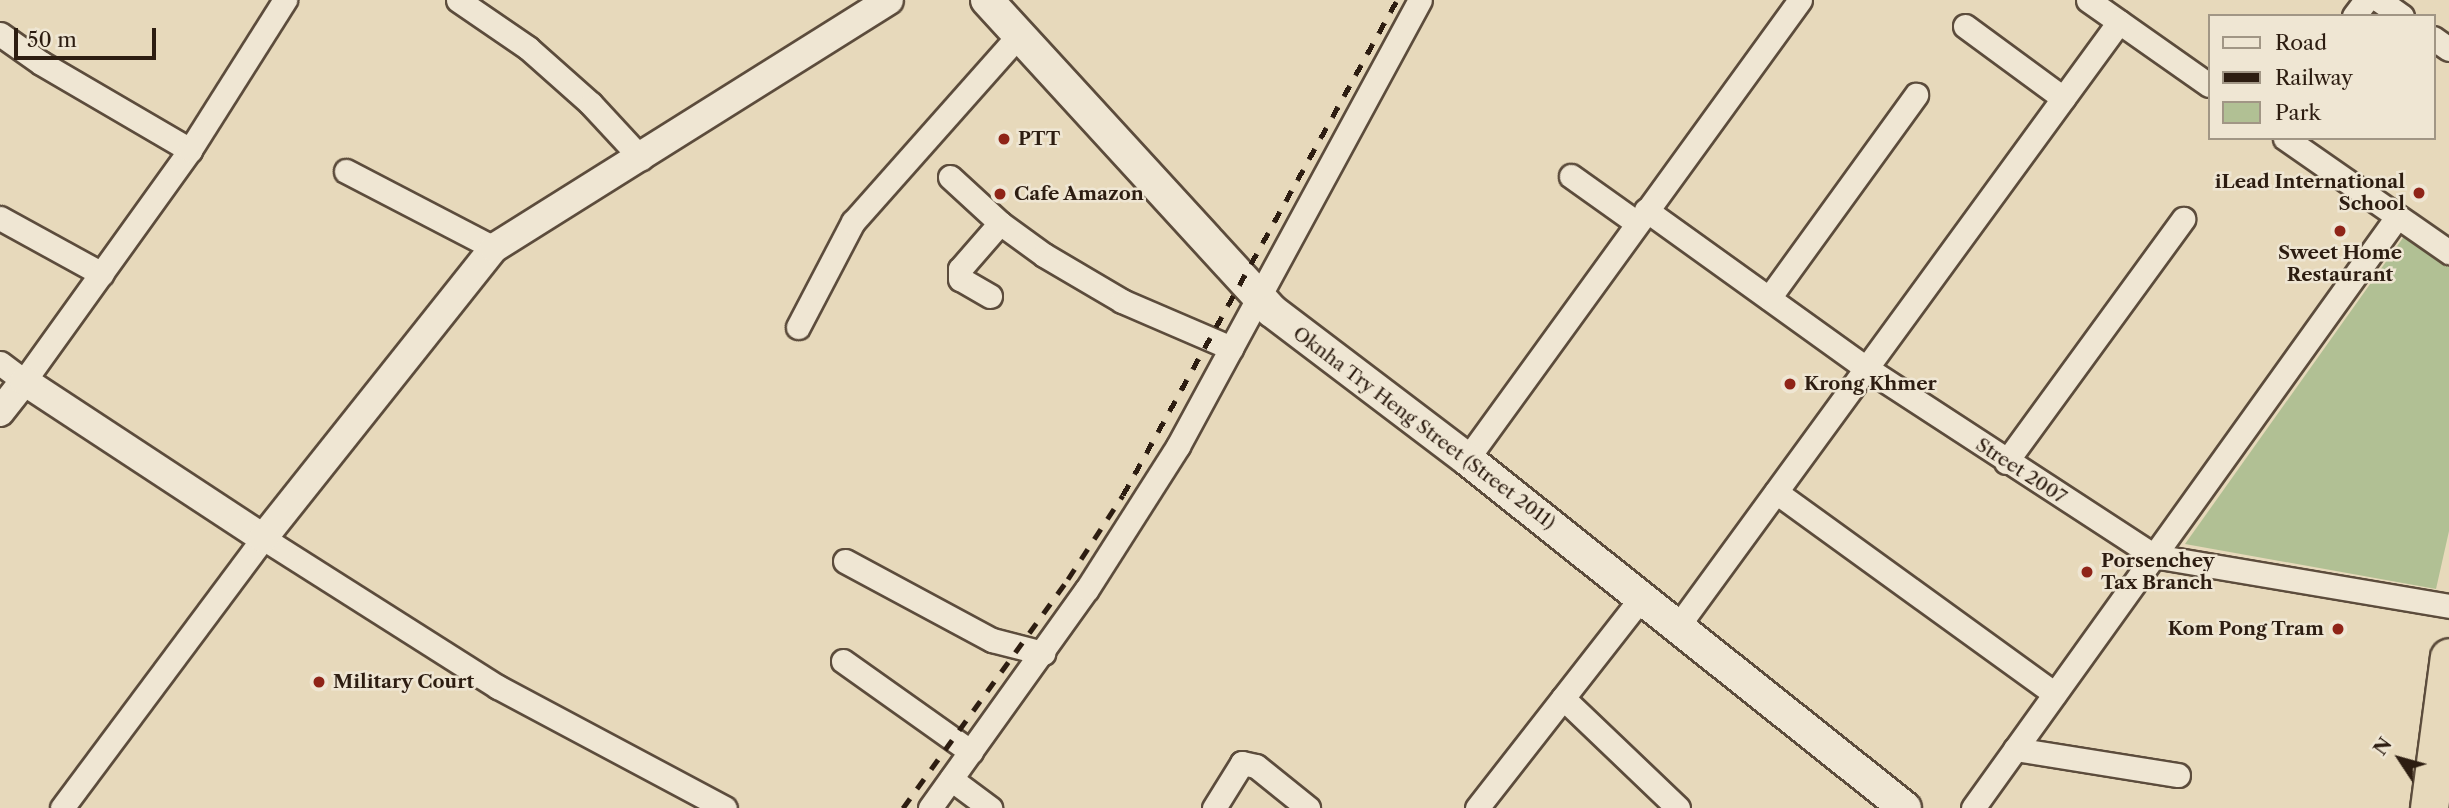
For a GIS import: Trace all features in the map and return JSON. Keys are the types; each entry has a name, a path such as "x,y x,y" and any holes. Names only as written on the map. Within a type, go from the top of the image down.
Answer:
{"highway":[{"path":"2429,808 2449,657"}],"main road":[{"name":"Oknha Try Heng Street (Street 2011)","path":"987,0 1258,297 1302,337 1467,459 1905,808"}],"street":[{"path":"0,412 190,150 285,0"},
{"path":"458,0 528,48 591,104 641,158"},
{"path":"61,808 263,538 494,248 889,0"},
{"path":"930,808 1043,653 1178,446 1420,0"},
{"path":"1467,459 1800,0"},
{"path":"2379,0 2399,14"},
{"path":"2094,2 2208,84"},
{"path":"1678,626 2119,22"},
{"path":"1965,26 2063,98"},
{"path":"0,34 190,150"},
{"path":"798,327 853,222 1019,35"},
{"path":"1769,299 1916,95"},
{"path":"2288,140 2449,253"},
{"path":"346,171 494,248"},
{"name":"Street 2007","path":"1572,176 1642,216 1769,299 2006,462 2154,556 2449,607"},
{"path":"950,177 1000,223 1122,301 1231,348"},
{"path":"1973,808 2397,217"},
{"path":"0,218 102,274"},
{"path":"2006,462 2183,219"},
{"path":"990,296 960,279 960,270 1000,223"},
{"path":"0,363 263,538 498,687 725,808"},
{"path":"1776,492 2055,694"},
{"path":"845,561 992,640 1043,653"},
{"path":"1477,808 1642,597"},
{"path":"842,661 971,752"},
{"path":"1563,698 1678,808"},
{"path":"2015,749 2178,775"},
{"path":"1214,808 1242,762 1256,766 1308,808"},
{"path":"951,779 990,808"}],"green space":[{"path":"2405,235 2449,265 2449,531 2436,589 2185,544"}],"railway":[{"path":"903,808 1068,579 1123,495 1397,0"}],"place":[{"name":"PTT","path":"1004,139"},
{"name":"iLead International School","path":"2419,193"},
{"name":"Cafe Amazon","path":"1000,194"},
{"name":"Sweet Home Restaurant","path":"2340,231"},
{"name":"Krong Khmer","path":"1790,384"},
{"name":"Porsenchey Tax Branch","path":"2087,572"},
{"name":"Kom Pong Tram","path":"2338,629"},
{"name":"Military Court","path":"319,682"}]}
